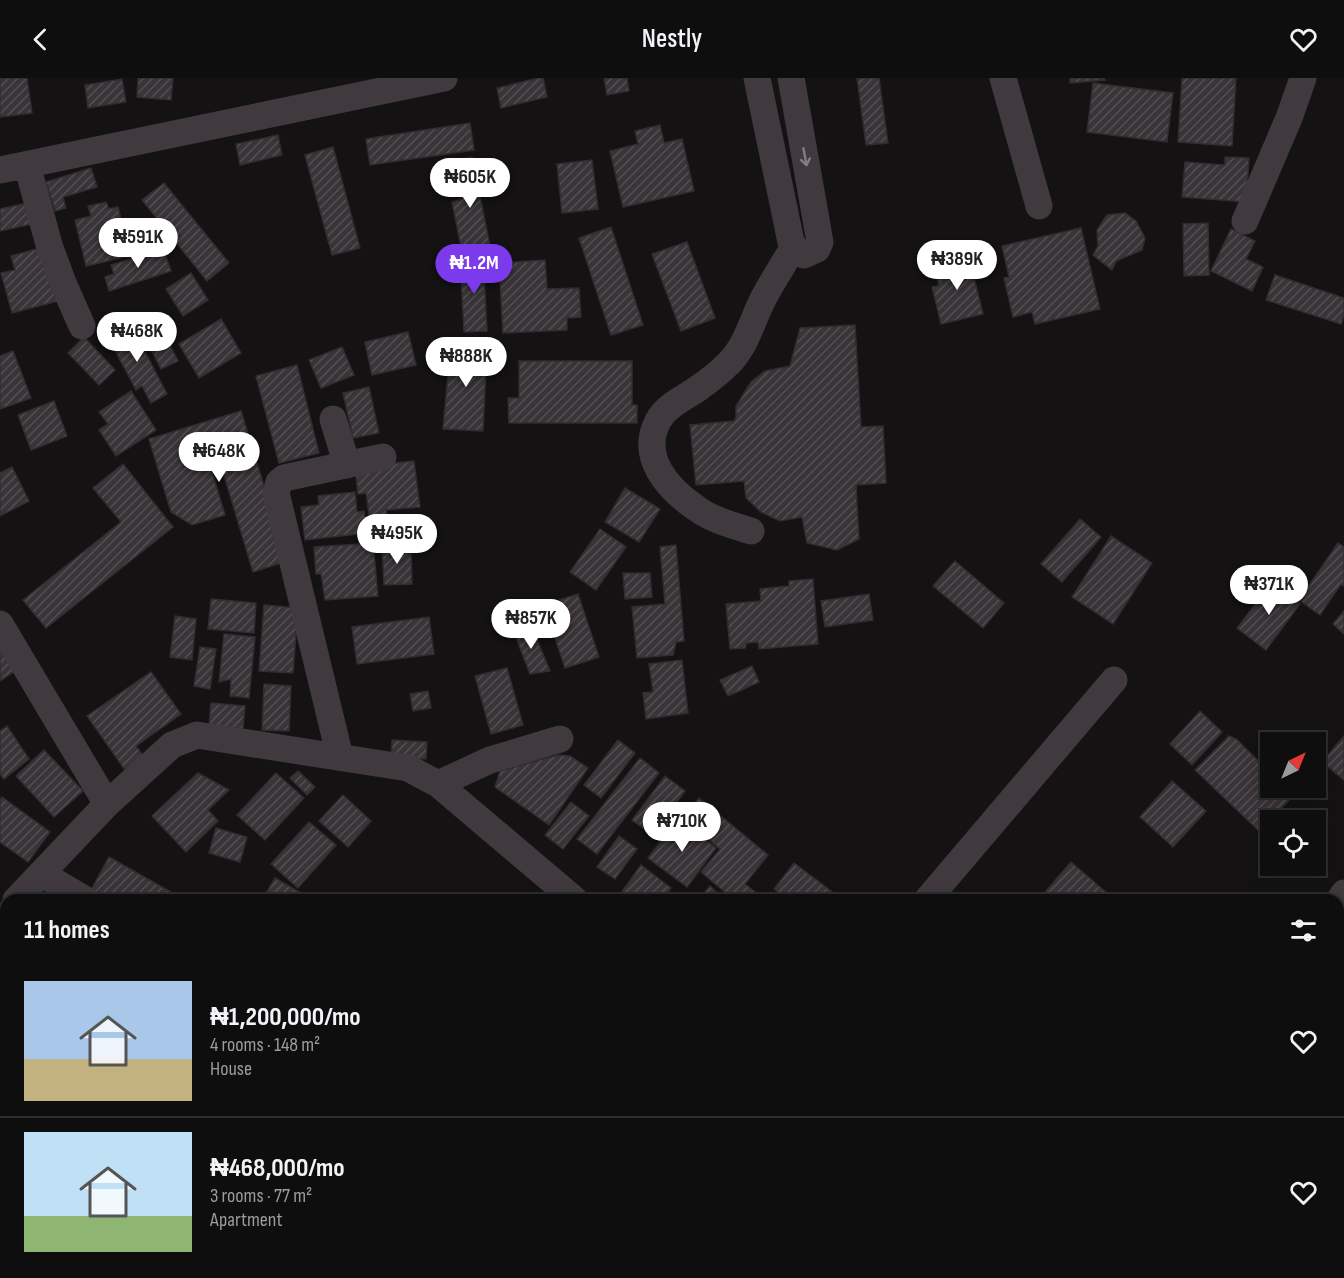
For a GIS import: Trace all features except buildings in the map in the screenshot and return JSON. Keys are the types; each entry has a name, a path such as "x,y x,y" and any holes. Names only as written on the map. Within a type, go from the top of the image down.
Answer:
{"street":[{"path":"0,170 444,78"},
{"path":"756,78 793,248 804,255 817,249 820,242 792,89 762,105"},
{"path":"1003,78 1039,206"},
{"path":"1245,221 1289,118 1302,78"},
{"path":"27,165 50,248 82,326"},
{"path":"751,531 706,514 676,491 658,472 653,456 653,440 658,420 670,407 730,363 748,335 762,301 793,248"},
{"path":"333,419 347,465"},
{"path":"340,757 276,493 279,482 284,478 383,457"},
{"path":"0,624 107,804"},
{"path":"932,894 1114,680"},
{"path":"22,894 107,804 172,745 197,735 408,768 438,784 568,894"},
{"path":"438,784 490,760 560,739"},
{"path":"42,874 76,894"}]}
